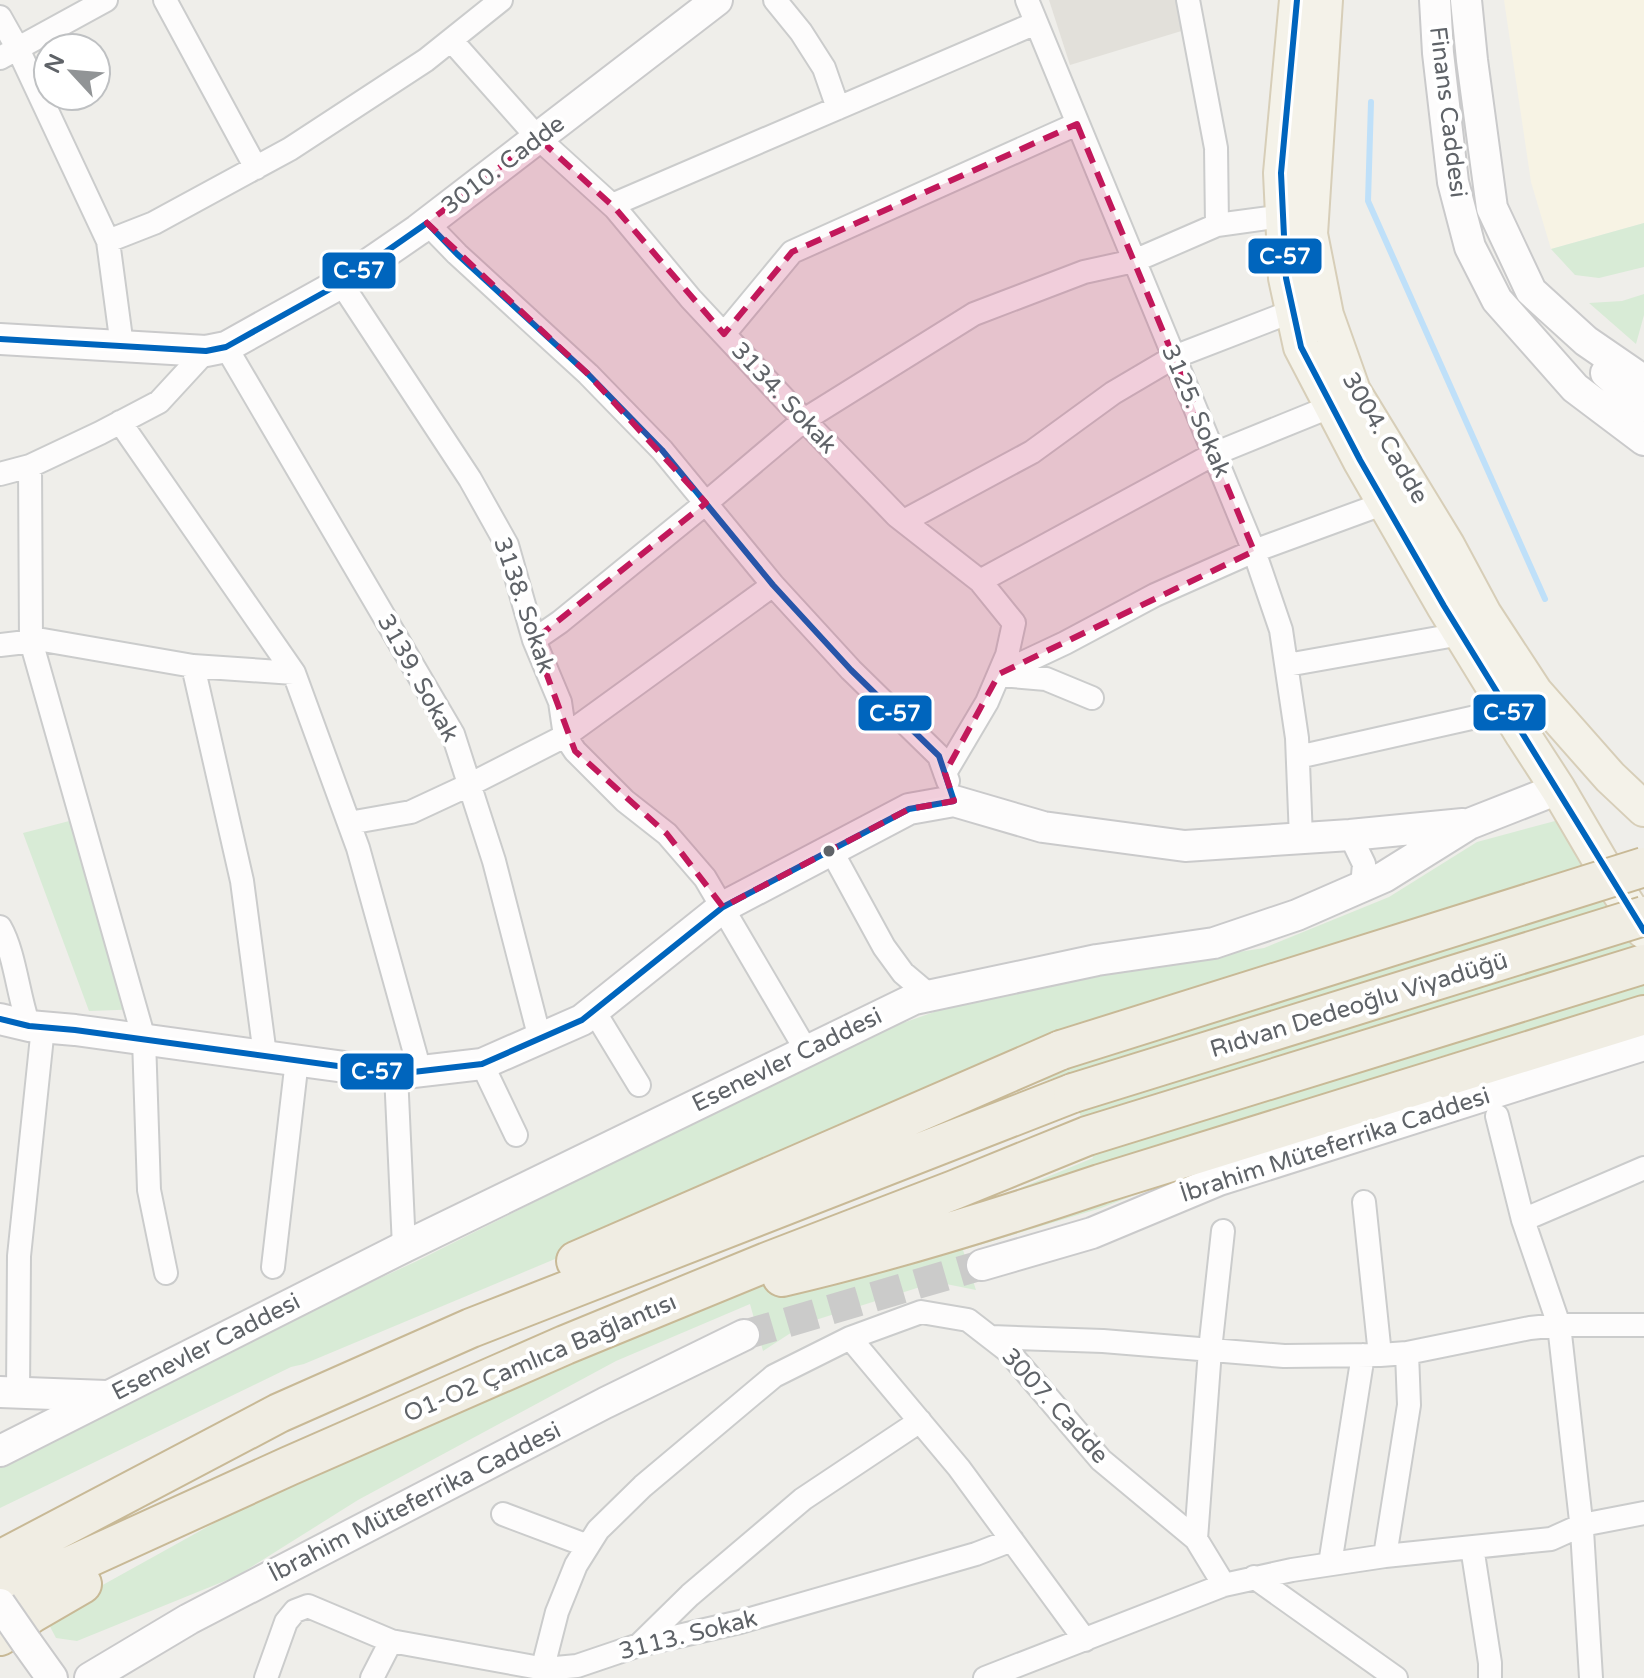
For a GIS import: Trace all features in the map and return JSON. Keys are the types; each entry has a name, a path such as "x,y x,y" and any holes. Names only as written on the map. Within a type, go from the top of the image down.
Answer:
{"highway":[{"path":"279,1413 433,1323 1061,1050 1644,867"},
{"name":"Rıdvan Dedeoğlu Viyadüğü","path":"1073,1093 1644,916"},
{"name":"Rıdvan Dedeoğlu Viyadüğü","path":"1087,1136 1644,964"},
{"path":"666,1303 848,1261 1023,1210 1644,1015"},
{"name":"O1-O2 Çamlıca Bağlantısı","path":"7,1555 279,1413 471,1328 1073,1093"},
{"name":"O1-O2 Çamlıca Bağlantısı","path":"0,1601 289,1466 565,1345 1087,1136"},
{"path":"14,1640 32,1613 289,1466"}],"main road":[{"name":"3004. Cadde","path":"1297,0 1281,173 1286,278 1301,347 1385,503 1461,634 1644,931"},
{"name":"3004. Cadde","path":"1325,0 1310,234 1326,315 1353,391 1447,545 1484,614 1535,692 1610,777 1644,809"},
{"name":"Esenevler Caddesi","path":"1558,789 1579,780 1610,777"}],"street":[{"path":"9,53 106,0"},
{"path":"165,0 256,168"},
{"path":"108,241 154,223 314,134 426,60 501,0"},
{"name":"3010. Cadde","path":"216,349 341,283 427,223 717,0"},
{"path":"775,0 824,68 838,108"},
{"name":"3125. Sokak","path":"1027,0 1254,551 1281,630 1297,738 1301,838"},
{"path":"1188,0 1216,148 1217,225"},
{"name":"Finans Caddesi","path":"1435,0 1453,182 1470,247 1497,300 1575,388 1644,440"},
{"name":"Finans Caddesi","path":"1466,0 1492,208 1531,291 1567,339 1644,406"},
{"path":"0,17 9,53 108,241 122,346"},
{"path":"612,205 1036,23"},
{"name":"3134. Sokak","path":"451,40 538,138 612,205 691,299 804,420 904,521 980,581 1014,623 1007,655 987,702 945,773"},
{"path":"724,334 792,252 1077,124"},
{"path":"534,640 560,622 804,420 974,314 1084,272 1134,261 1217,225 1283,216"},
{"path":"427,223 588,374 662,450 773,585 851,670 939,756 954,801"},
{"name":"3138. Sokak","path":"341,283 470,479 507,545 534,640 560,702 565,736 575,751 625,801 667,834 705,878 806,1050"},
{"name":"Finans Caddesi","path":"1531,291 1586,341 1644,381"},
{"path":"904,521 1032,452 1113,393 1174,357 1293,311"},
{"path":"0,339 216,349"},
{"path":"0,474 30,466 159,402 216,349"},
{"name":"3139. Sokak","path":"216,349 453,734 494,861 540,1039"},
{"path":"980,581 1214,454 1332,406"},
{"path":"120,422 294,673 349,823 362,863 408,1073 404,1247"},
{"path":"30,466 31,641 144,1039 149,1190 166,1273"},
{"path":"999,674 1155,595 1254,551 1385,503"},
{"path":"349,823 411,812 565,736 773,585"},
{"path":"1287,665 1461,634"},
{"path":"0,645 43,640 193,666 294,673"},
{"path":"193,666 242,881 265,1055"},
{"path":"999,674 1046,679 1092,698"},
{"path":"1298,757 1507,710"},
{"name":"Esenevler Caddesi","path":"0,1451 404,1247 914,999 1097,960 1214,943 1297,915 1362,887 1384,877 1469,824 1558,789"},
{"path":"24,1024 408,1073 482,1064 582,1020 723,907 909,809 954,801 1043,827 1185,846 1469,824"},
{"path":"1350,835 1364,864 1362,887"},
{"path":"831,850 884,947 903,973 929,995"},
{"path":"0,927 6,937 24,1024 19,1256 9,1393 109,1396"},
{"path":"594,1011 639,1085"},
{"name":"İbrahim Müteferrika Caddesi","path":"982,1265 1092,1233 1233,1175 1644,1045"},
{"path":"273,1267 297,1060"},
{"path":"482,1064 516,1135"},
{"path":"1497,1116 1523,1220 1559,1325 1582,1525 1591,1678"},
{"path":"1523,1220 1644,1168"},
{"path":"1330,1564 1372,1355 1364,1202"},
{"path":"1196,1539 1210,1350 1223,1231"},
{"name":"3007. Cadde","path":"545,1674 544,1663 557,1612 576,1565 598,1530 643,1486 774,1376 850,1338 921,1312 968,1320 1008,1351 1101,1460 1196,1539 1224,1585"},
{"path":"991,1337 1103,1341 1284,1356 1372,1355 1407,1353 1530,1328 1644,1325"},
{"name":"İbrahim Müteferrika Caddesi","path":"90,1678 189,1619 605,1403 744,1335"},
{"path":"850,1338 959,1468 1085,1640"},
{"path":"1385,1556 1409,1405 1407,1353"},
{"path":"639,1645 690,1595 803,1499 920,1421"},
{"path":"985,1678 1224,1585 1254,1577 1385,1556 1551,1539 1582,1525 1644,1513"},
{"path":"503,1514 588,1546"},
{"name":"3113. Sokak","path":"266,1678 286,1622 295,1611 308,1606 391,1641 545,1674 639,1645 740,1622 976,1554 1012,1540"},
{"path":"1472,1547 1490,1678"},
{"path":"1254,1577 1396,1678"},
{"path":"0,1601 14,1640 52,1678"},
{"path":"372,1678 391,1641"}],"highlighted area":[{"path":"1077,124 1254,551 999,674 945,773 954,801 909,809 723,907 667,834 575,751 534,640 706,503 588,374 427,223 538,138 615,208 724,334 792,252"}],"shaded area":[{"path":"1049,0 1182,0 1188,29 1070,65"},
{"path":"1504,0 1644,0 1644,223 1551,249 1531,182"}],"green space":[{"path":"1644,223 1644,267 1599,278 1575,275 1551,249"},
{"path":"1644,294 1644,315 1636,344 1589,303 1622,301"},
{"path":"77,819 145,1009 89,1011 23,833"},
{"path":"1555,821 1615,908 1644,966 1644,999 1428,1060 1341,1099 1197,1171 1101,1208 963,1250 976,1290 936,1282 806,1323 763,1351 750,1304 616,1361 358,1500 237,1576 77,1641 56,1638 45,1617 281,1486 659,1320 851,1252 1093,1158 1068,1074 842,1139 291,1367 0,1508 0,1462 166,1377 417,1261 863,1037 937,1011 1061,982 1264,948 1389,897 1477,842"}],"waterway":[{"path":"1371,102 1368,201 1545,599"}],"tunnel":[{"path":"744,1335 982,1265"}],"transit line":[{"name":"C-57","path":"1297,0 1281,173 1286,278 1301,347 1360,460 1444,606 1644,931"},
{"name":"C-57","path":"0,339 206,351 226,347 341,283 427,223 588,374 662,450 773,585 851,670 939,756 954,801 909,809 723,907 582,1020 482,1064 396,1074 29,1026 0,1019"}]}
